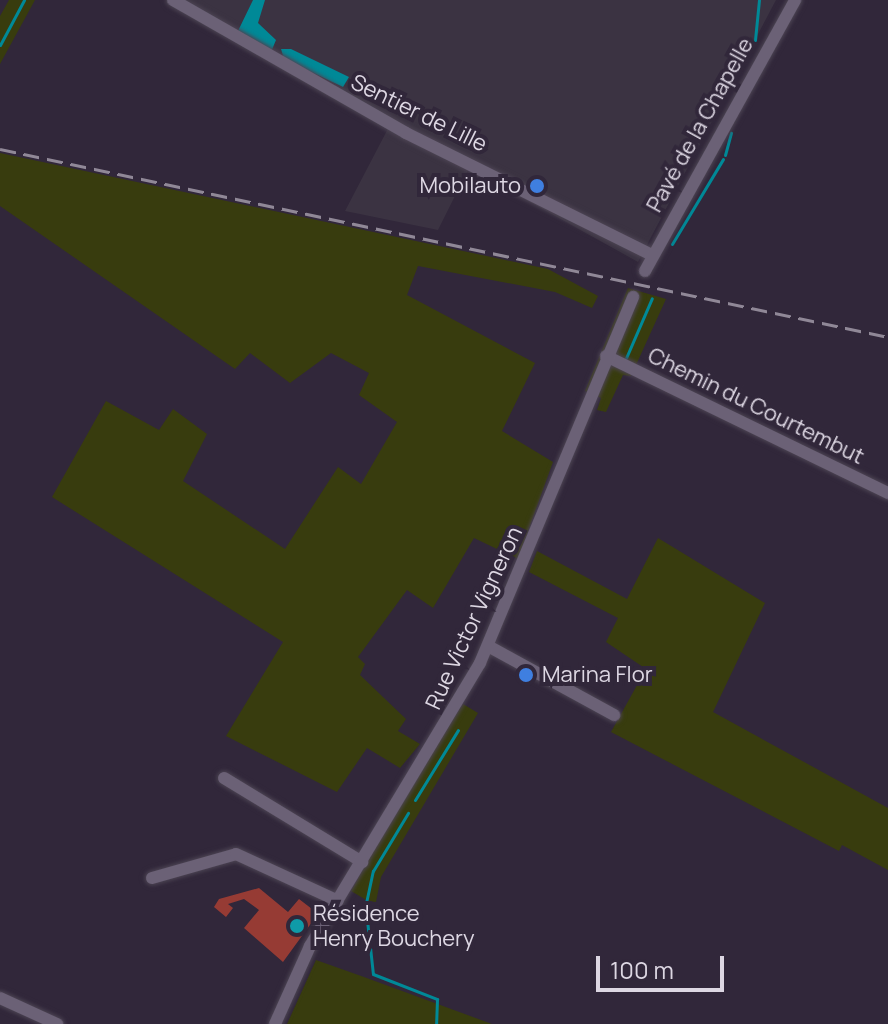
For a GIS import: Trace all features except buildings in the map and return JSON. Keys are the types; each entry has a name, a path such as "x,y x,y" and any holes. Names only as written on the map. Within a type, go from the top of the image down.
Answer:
{"street":[{"name":"Sentier de Lille","path":"173,0 399,129 652,255"},
{"name":"Pavé de la Chapelle","path":"645,271 795,0"},
{"name":"Rue Victor Vigneron","path":"275,1024 338,901 488,646 633,297"},
{"name":"Chemin du Courtembut","path":"606,356 888,493"},
{"path":"488,646 614,715"},
{"path":"224,778 362,862"},
{"path":"152,878 236,854 338,901"},
{"path":"0,998 57,1024"}],"shaded area":[{"path":"184,0 776,0 638,262 469,168 438,230 345,211 393,119"}],"green space":[{"path":"9,0 35,0 0,64 0,16"},
{"path":"0,153 548,269 598,296 592,308 555,292 418,266 407,295 535,363 502,431 553,462 518,559 474,538 433,608 407,590 358,657 365,664 360,675 406,719 398,731 420,744 400,768 367,748 337,792 226,736 283,642 52,497 106,401 159,430 173,409 207,434 183,481 285,549 338,467 361,484 397,422 359,395 369,373 331,353 290,383 250,353 235,369 0,206"},
{"path":"628,288 666,299 631,376 623,375 606,412 597,410 601,398 585,391"},
{"path":"658,538 765,603 713,712 888,808 888,870 842,845 839,851 611,732 646,669 606,642 618,618 529,572 537,551 627,599"},
{"path":"463,704 478,713 381,877 376,902 368,901 351,891 413,778"},
{"path":"316,960 364,977 492,1024 287,1024"}],"water":[{"path":"253,0 265,0 258,23 276,40 271,52 237,33"},
{"path":"281,49 291,49 349,77 343,87 284,59"}],"waterway":[{"path":"0,45 24,0"},
{"path":"755,40 759,0"},
{"path":"725,155 731,133"},
{"path":"672,244 723,159"},
{"path":"626,358 652,298"},
{"path":"415,800 458,730"},
{"path":"366,903 373,871 408,813"},
{"path":"366,911 373,974 437,999 436,1024"}],"railway":[{"path":"0,149 888,337"}],"place":[{"name":"Mobilauto","path":"537,186"},
{"name":"Marina Flor","path":"526,675"},
{"name":"Résidence Henry Bouchery","path":"297,926"}]}
